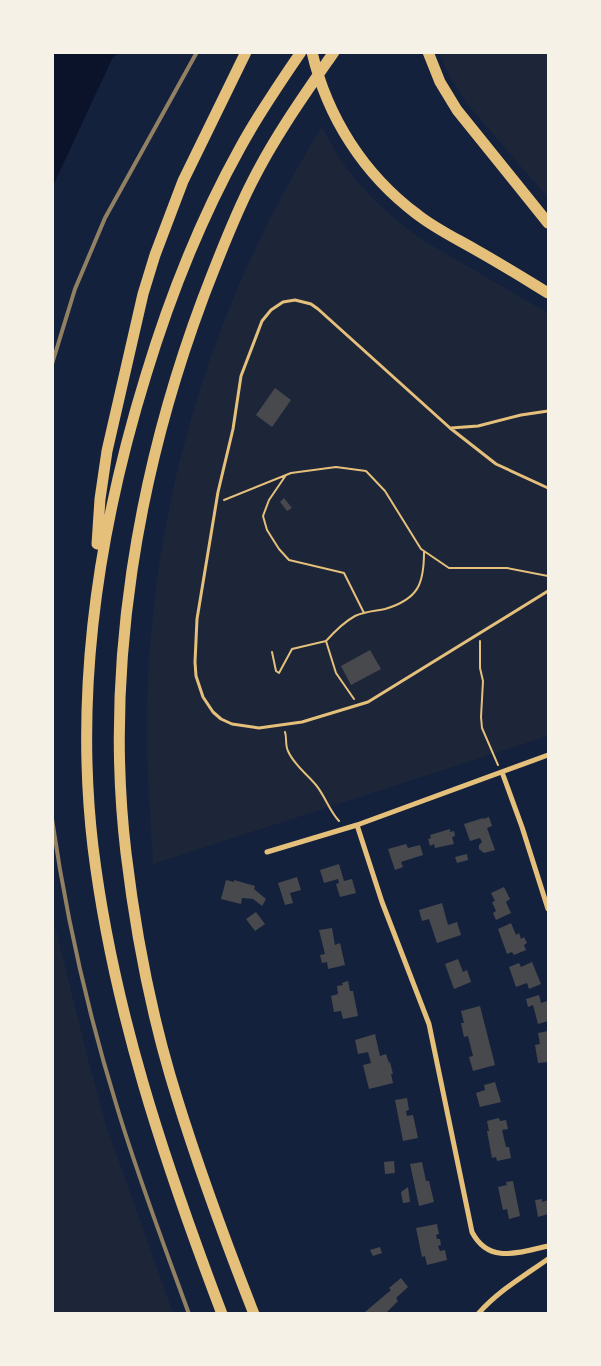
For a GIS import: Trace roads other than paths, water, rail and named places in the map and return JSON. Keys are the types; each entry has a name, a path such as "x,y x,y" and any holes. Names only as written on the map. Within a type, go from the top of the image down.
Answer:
{"highway":[{"path":"98,574 98,525 107,451 149,274 161,235 182,181 246,52"},
{"path":"222,1314 164,1153 137,1067 116,980 99,890 89,801 87,720 92,638 98,574 108,521 127,440 152,354 199,229 261,112 301,52"},
{"path":"312,52 322,88 337,122 363,162 386,188 406,206 433,225 548,293"},
{"path":"254,1314 183,1116 170,1073 148,983 128,870 122,808 120,765 122,672 131,582 146,494 166,408 185,349 209,283 252,183 284,126 334,52"},
{"path":"428,52 440,82 457,110 548,223"}],"street":[{"path":"267,852 357,825 548,755"},
{"path":"502,772 548,909"},
{"path":"357,825 382,902 429,1024 474,1235 483,1246 499,1254 510,1254 548,1246"},
{"path":"478,1314 489,1301 507,1286 548,1259"}],"lane":[{"path":"548,488 496,464 450,428 318,308 303,302 288,301 274,307 264,316 241,376 233,429 217,502 197,619 195,662 199,688 212,712 225,721 240,726 253,728 302,722 368,702 548,592"},
{"path":"450,428 478,426 521,415 548,411"}],"railway":[{"path":"52,364 75,289 105,218 197,52"},
{"path":"52,819 71,928 97,1036 134,1159 189,1314"}]}
